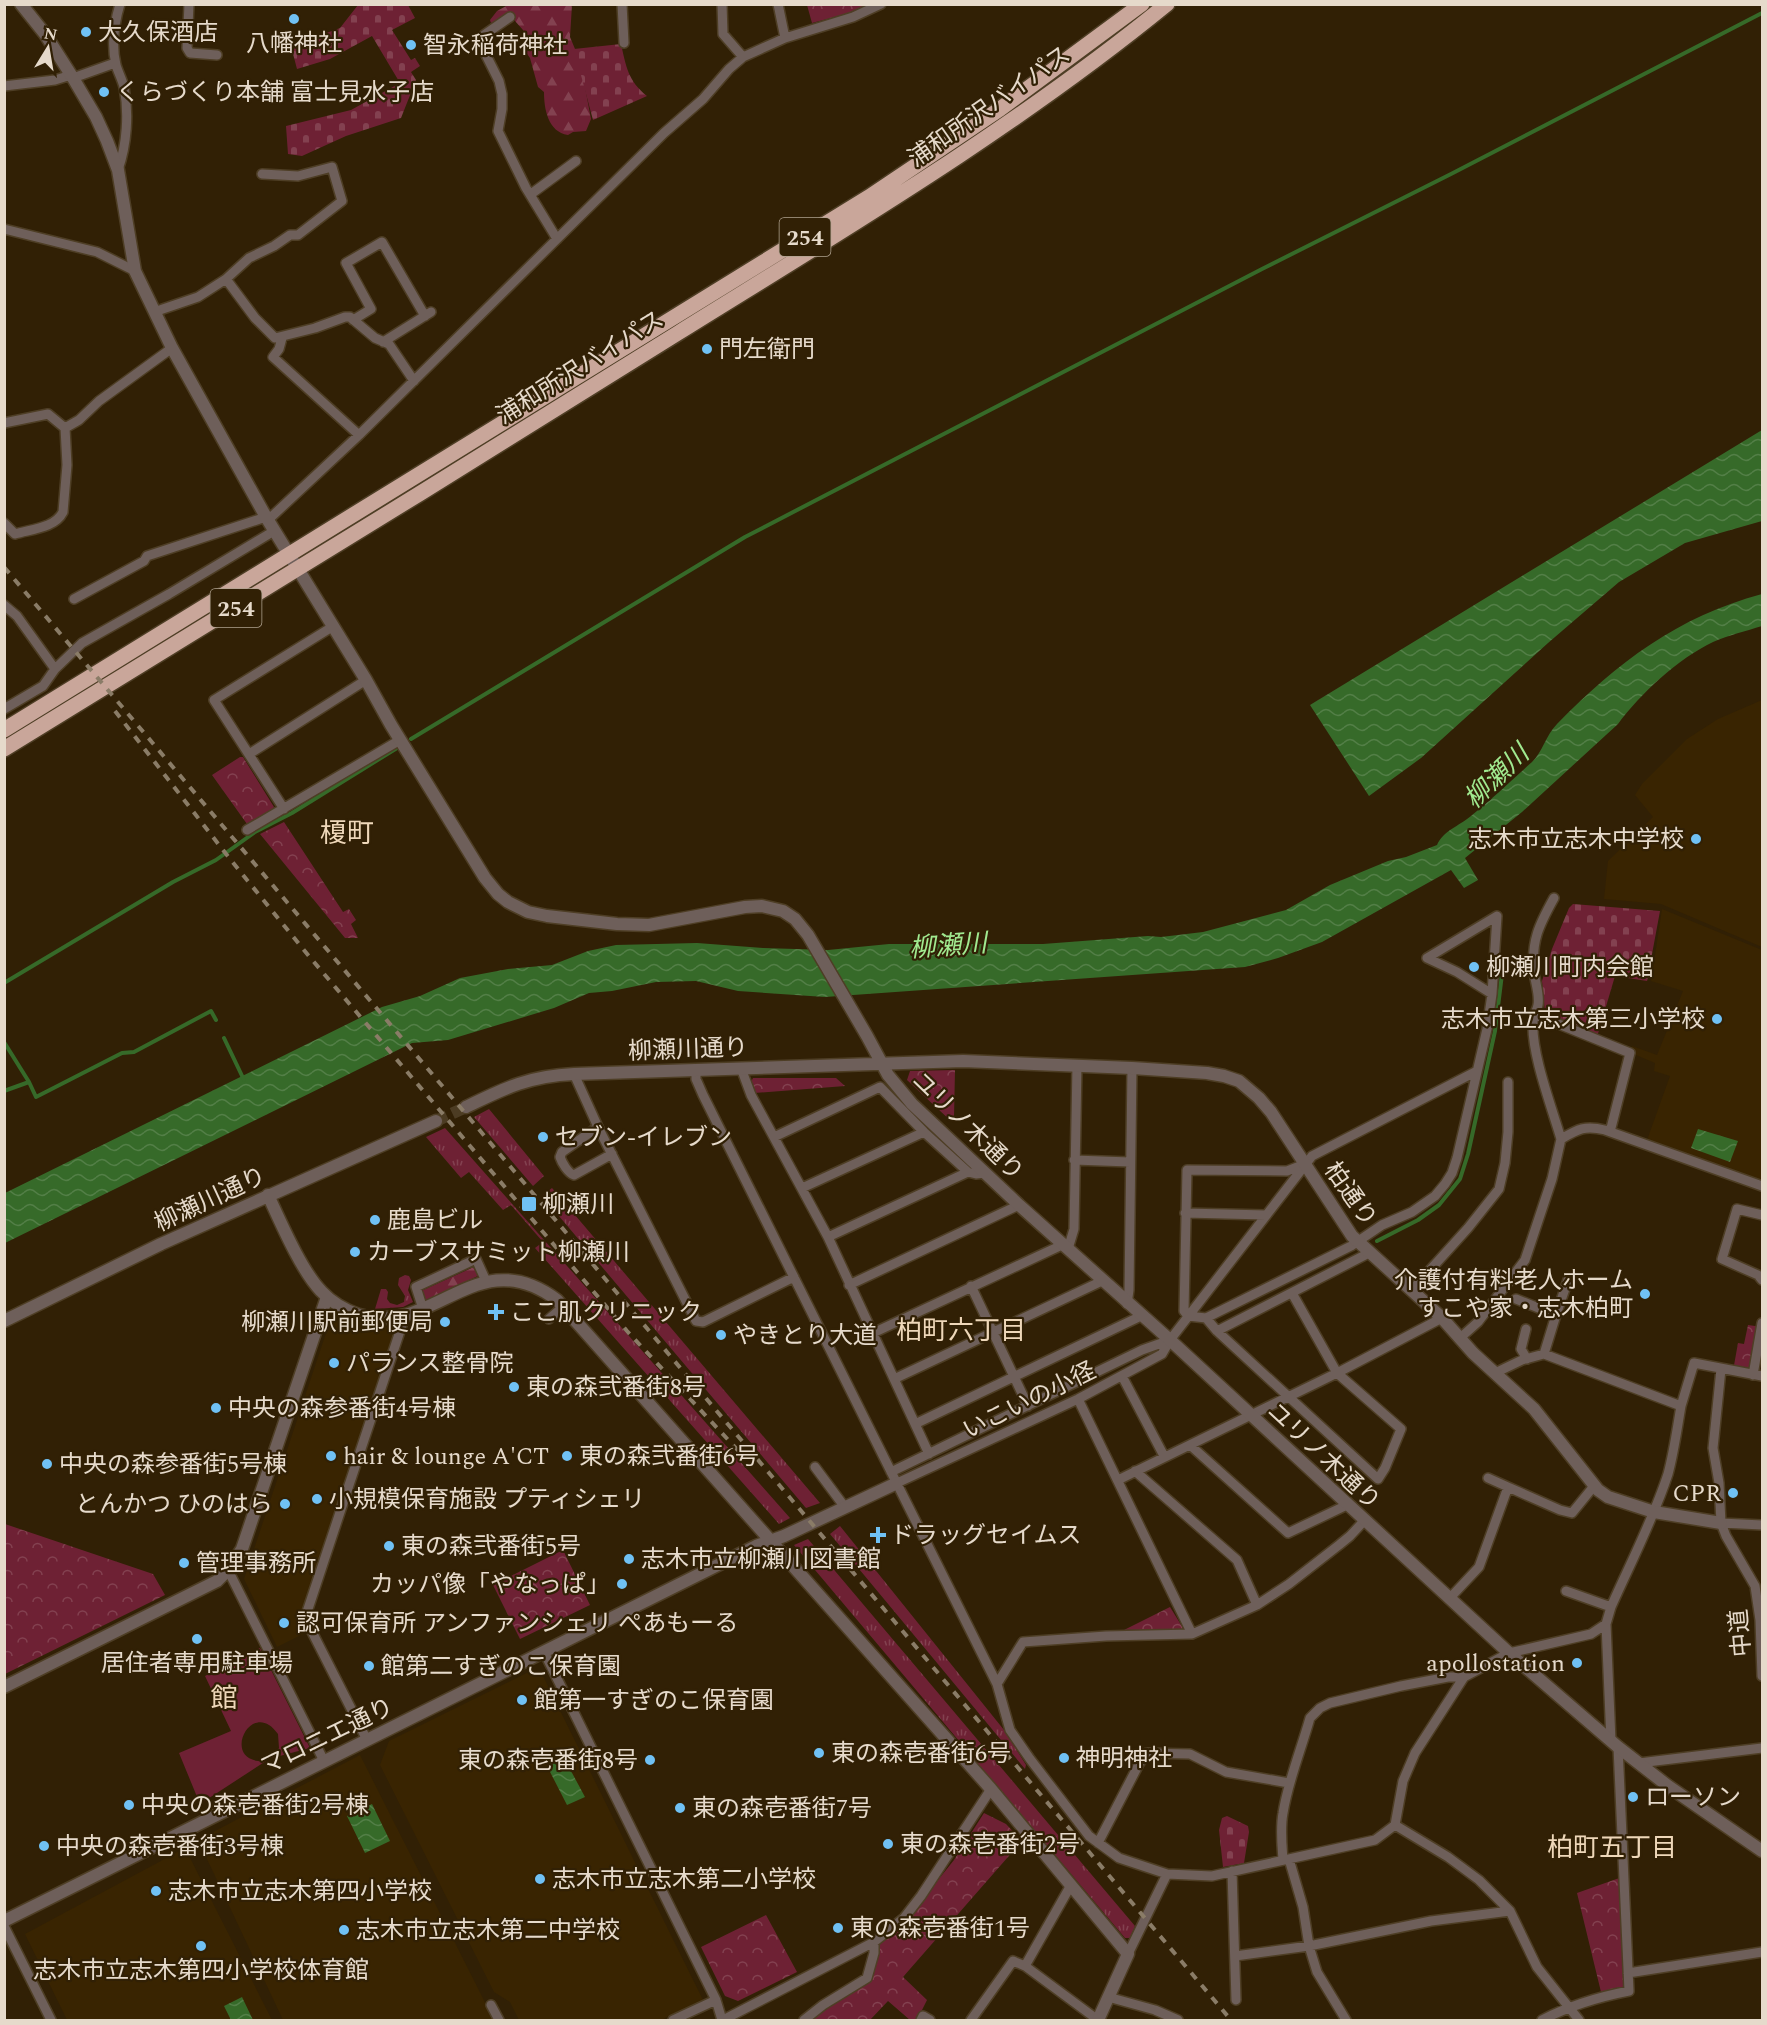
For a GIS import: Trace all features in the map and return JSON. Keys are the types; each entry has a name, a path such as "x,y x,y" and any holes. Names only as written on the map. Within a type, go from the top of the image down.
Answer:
{"highway":[{"name":"浦和所沢バイパス","path":"4,730 869,197 992,115 1142,4"},
{"name":"浦和所沢バイパス","path":"4,748 298,570 962,156 1126,38 1167,4"}],"street":[{"name":"ユリノ木通り","path":"21,4 45,34 96,117 118,170 135,271 172,348 269,523 492,888 502,898 521,909 547,916 635,925 663,923 745,907 762,906 777,909 795,919 808,935 881,1064 912,1104 1101,1281 1170,1341 1509,1653 1639,1763 1762,1851"},
{"path":"118,170 123,154 126,121 123,86 115,63 113,39 120,4"},
{"path":"189,4 187,48 190,53 217,55"},
{"path":"622,4 624,43"},
{"path":"722,4 723,34 743,57"},
{"path":"778,4 785,38"},
{"path":"4,709 43,686 55,669 82,643 169,594 269,523 664,133 703,99 743,57 785,38 853,17 881,4"},
{"path":"510,17 484,35 480,44 499,81 502,94 498,131 526,188 557,239"},
{"path":"4,86 72,77 115,63"},
{"path":"531,194 576,161"},
{"path":"154,312 198,297 226,279 249,258 290,235 298,235 342,201 332,168 298,176 262,174"},
{"path":"4,229 97,252 135,271"},
{"path":"353,320 371,309 346,263 382,242 428,314 383,342"},
{"path":"226,279 274,339 345,317 353,320 375,338 389,344 414,381"},
{"path":"282,338 279,349 273,357 359,435"},
{"path":"65,428 79,420 99,401 172,348"},
{"path":"4,423 48,414 65,428 66,474 63,512 55,523 15,534 4,523"},
{"path":"74,599 144,561 147,556 269,523"},
{"path":"6,609 17,616 55,669"},
{"path":"284,809 214,700 332,627"},
{"path":"249,754 366,680"},
{"path":"248,830 400,740"},
{"path":"1459,1339 1478,1322 1525,1260 1552,1179 1561,1139 1538,1060 1533,1025 1538,1005 1533,964 1534,944 1539,926 1554,898"},
{"path":"1477,1071 1312,1156 1305,1164 1287,1171 1187,1170 1184,1311 1188,1316 1206,1318 1358,1242 1382,1225 1412,1212 1435,1196 1452,1173 1458,1158 1477,1071 1492,994 1497,916 1427,958 1457,972 1492,994"},
{"path":"1534,1014 1630,1053 1611,1132"},
{"name":"柏通り","path":"881,1064 963,1061 1077,1065 1207,1073 1239,1081 1271,1112 1344,1225 1358,1242 1442,1318 1459,1339 1542,1419 1593,1486 1608,1497 1654,1512 1721,1523"},
{"name":"柳瀬川通り","path":"466,1107 525,1080 543,1076 881,1064"},
{"path":"873,1333 971,1286 1065,1247 1074,1229 1077,1065"},
{"path":"741,1068 751,1095 828,1238 929,1454"},
{"path":"1127,1304 1132,1068"},
{"path":"696,1069 696,1079 703,1095 997,1684 1010,1730 1089,1836 1098,1844 1119,1858 1167,1874 1212,1876 1375,1840 1395,1825 1403,1781 1415,1753 1464,1677"},
{"path":"574,1074 598,1127 696,1321 702,1322 794,1277"},
{"path":"1411,1291 1468,1228 1499,1189 1505,1163 1508,1132 1508,1082"},
{"path":"774,1137 880,1087 968,1172 985,1173"},
{"name":"柳瀬川通り","path":"4,1321 161,1244 436,1121"},
{"path":"1561,1139 1590,1126 1762,1186"},
{"path":"598,1127 562,1152 561,1160 574,1175 612,1154"},
{"path":"802,1188 924,1132"},
{"path":"1074,1160 1130,1162"},
{"name":"いこいの小径","path":"894,1477 1078,1399 1162,1354 1188,1316 1305,1164"},
{"path":"828,1238 968,1172"},
{"path":"268,1195 308,1273 327,1297 348,1311 365,1316 386,1318 405,1316 468,1286 486,1281 507,1280 532,1286 548,1294 563,1307 991,1789 1128,1954"},
{"path":"849,1285 1019,1205"},
{"path":"1762,1215 1737,1209 1722,1259 1758,1275 1762,1280"},
{"path":"1185,1214 1266,1215"},
{"path":"1217,1331 1370,1253"},
{"path":"423,1309 416,1287 476,1259 486,1281"},
{"path":"1544,1354 1569,1277"},
{"path":"894,1379 1101,1281"},
{"path":"971,1286 1028,1406"},
{"path":"1206,1318 1217,1331 1378,1479 1401,1429 1337,1373 1292,1293"},
{"path":"4,1687 217,1581 228,1570 242,1549 327,1297"},
{"path":"1516,1299 1556,1315"},
{"path":"549,1319 563,1307"},
{"path":"367,1740 305,1618 405,1316"},
{"path":"915,1424 1141,1316"},
{"path":"1118,1480 1337,1373 1442,1318"},
{"path":"1542,2020 1569,2007 1601,1996 1629,1991 1606,1624 1611,1607 1654,1512 1668,1474 1681,1406 1694,1363 1758,1376 1762,1323"},
{"path":"1526,1329 1521,1349 1527,1359"},
{"path":"894,1477 929,1454 1142,1350 1170,1341"},
{"path":"1495,1373 1544,1354 1681,1406"},
{"path":"1721,1369 1713,1448 1719,1483 1721,1523 1762,1525"},
{"path":"1122,1376 1164,1456"},
{"path":"1078,1399 1192,1634"},
{"path":"1190,1445 1288,1533 1347,1505"},
{"path":"814,1467 844,1506"},
{"path":"1135,1471 1237,1560 1257,1605"},
{"name":"マロニエ通り","path":"4,1921 756,1546 844,1506 894,1477"},
{"path":"1488,1478 1560,1510 1572,1513 1593,1486"},
{"path":"1449,1599 1479,1567 1508,1487"},
{"path":"997,1684 1023,1642 1106,1636 1192,1634 1257,1605 1289,1584 1345,1541 1364,1521"},
{"name":"中道","path":"1721,1523 1755,1586 1761,1620 1762,1676"},
{"path":"228,1570 324,1761"},
{"path":"1566,1591 1611,1607"},
{"path":"1347,2020 1317,1972 1309,1946 1303,1907 1286,1860 1281,1830 1289,1783 1310,1718 1320,1708 1330,1703 1448,1677 1464,1677 1509,1653 1592,1634 1606,1624"},
{"path":"544,1652 716,2000 723,2020 874,1942 904,1918 991,1789"},
{"path":"1639,1763 1762,1748"},
{"path":"1098,1844 1139,1764 1147,1753 1190,1754 1226,1772 1289,1783"},
{"path":"1395,1825 1448,1857 1479,1880 1510,1911 1537,1967 1579,2020"},
{"path":"1232,1872 1236,2000"},
{"path":"971,2020 1013,1961 1025,1966 1098,2020 1167,1874"},
{"path":"1025,1966 1071,1885"},
{"path":"1235,1956 1309,1946 1431,1921 1510,1911"},
{"path":"4,1926 51,2020"},
{"path":"804,2020 822,2005 867,1978 874,1953 874,1942"},
{"path":"1628,1973 1762,1952"},
{"path":"1108,1997 1155,2010 1178,2020"},
{"path":"673,2020 716,2000"},
{"path":"491,2005 499,2020"},
{"path":"921,2020 923,2016 930,2020"}],"shaded area":[{"name":"志木市立志木中学校","path":"1762,700 1762,947 1661,904 1604,899 1608,861 1653,817 1635,795 1642,784 1687,739 1718,719"},
{"name":"志木市立志木第三小学校","path":"1662,909 1762,950 1762,1181 1647,1140 1670,1076 1654,1071 1655,1063 1631,1053 1632,1046 1657,1055 1683,991 1651,981"},
{"path":"342,1318 368,1326 393,1327 397,1331 299,1621 305,1633 277,1647 244,1579 329,1324"},
{"name":"志木市立志木第二小学校","path":"533,1670 541,1672 703,2000 661,2020 519,2020 510,2002 494,1992 380,1765 389,1741"},
{"name":"志木市立志木第二中学校","path":"360,1755 494,2020 283,2020 198,1840"},
{"name":"志木市立志木第四小学校","path":"185,1848 272,2020 67,2020 25,1934"}],"green space":[{"path":"807,4 868,5 846,14 812,23"},
{"path":"358,5 408,5 415,18 392,30 411,60 415,58 420,66 411,72 416,80 401,118 346,136 302,156 288,154 286,126 351,110 400,83 372,36 330,59 297,69 291,46 340,28"},
{"path":"508,5 572,5 570,37 580,61 591,119 586,131 573,132 568,135 561,133 548,119 544,92 538,87 530,58 525,51 523,30 515,21 514,15 491,23 490,20 497,11"},
{"path":"621,44 626,66 632,79 647,96 593,120 574,49"},
{"path":"243,757 274,807 272,811 247,824 212,775"},
{"path":"284,822 343,912 349,909 356,920 351,924 358,938 345,938 260,834"},
{"path":"1573,904 1660,911 1647,981 1615,976 1597,1037 1545,1013 1542,981 1552,949 1569,908"},
{"path":"955,1070 952,1122 907,1080 910,1071"},
{"path":"753,1078 836,1078 845,1086 754,1093 750,1084"},
{"path":"489,1109 544,1176 533,1186 474,1117"},
{"path":"445,1128 790,1518 779,1524 535,1248 543,1242 511,1205 503,1210 469,1172 461,1178 426,1137"},
{"path":"552,1188 820,1503 806,1508 542,1196"},
{"path":"476,1266 480,1275 426,1300 421,1291"},
{"path":"405,1275 411,1280 408,1290 413,1302 403,1307 375,1309 381,1289 386,1289 388,1292 387,1299 390,1303 397,1305 404,1302 405,1296 398,1285 399,1278"},
{"path":"1748,1325 1762,1327 1752,1375 1733,1371 1738,1343 1744,1344"},
{"path":"5,1524 153,1574 165,1595 5,1674"},
{"path":"840,1526 1004,1730 1026,1765 1025,1769 830,1534"},
{"path":"808,1539 1135,1926 1130,1938 1125,1938 794,1545"},
{"path":"563,1550 590,1605 520,1639 493,1585"},
{"path":"1170,1607 1183,1628 1182,1632 1124,1630"},
{"path":"260,1648 310,1748 272,1758 279,1748 278,1734 268,1724 258,1722 250,1726 244,1734 242,1744 244,1753 252,1759 266,1761 200,1804 179,1753 231,1731 205,1676"},
{"path":"984,1813 1006,1824 1022,1841 903,1977 927,2000 917,2020 910,2020 888,2001 870,2020 810,2020 828,2005 871,1980 878,1944 906,1920 954,1860"},
{"path":"1227,1816 1248,1826 1249,1832 1244,1863 1223,1867 1219,1830 1222,1818"},
{"path":"1625,1876 1628,1973 1624,1987 1601,1992 1577,1893"},
{"path":"766,1915 797,1972 738,2001 725,1996 701,1947"}],"water":[{"path":"1762,430 1762,521 1685,543 1619,582 1421,758 1369,796 1310,705"},
{"path":"1762,594 1762,626 1713,642 1674,667 1637,701 1618,724 1522,812 1465,858 1478,880 1464,888 1451,870 1322,942 1245,967 825,997 738,991 696,981 656,982 589,993 554,1008 448,1040 412,1043 5,1243 5,1193 382,1007 420,996 460,978 508,969 552,965 588,951 616,945 697,943 828,950 889,944 1043,944 1161,937 1203,932 1286,910 1330,885 1388,861 1437,845 1447,832 1479,810 1532,762 1557,724 1626,662 1650,644 1703,615"},
{"path":"1698,1129 1738,1141 1730,1162 1691,1148"},
{"path":"564,1758 585,1797 567,1805 547,1766"},
{"path":"372,1804 390,1841 365,1853 347,1816"},
{"path":"242,1997 253,2020 231,2020 224,2006"}],"waterway":[{"path":"411,739 745,537 1762,13"},
{"path":"4,983 173,882 216,860 255,832 292,813 397,748"},
{"path":"1377,1241 1418,1220 1439,1205 1460,1179 1468,1154 1495,1031 1503,966"},
{"path":"29,1082 36,1097 122,1053 134,1052 211,1011 216,1020"},
{"path":"224,1038 244,1080"},
{"path":"4,1042 29,1082 4,1091"}],"tunnel":[{"path":"436,1121 466,1107"}],"railway":[{"path":"4,567 1231,2020"},
{"path":"115,711 308,955 627,1331 746,1459"}],"place":[{"name":"八幡神社","path":"294,19"},
{"name":"大久保酒店","path":"86,32"},
{"name":"智永稲荷神社","path":"411,45"},
{"name":"くらづくり本舗 富士見水子店","path":"104,92"},
{"name":"門左衛門","path":"707,349"},
{"name":"志木市立志木中学校","path":"1696,839"},
{"name":"柳瀬川町内会館","path":"1474,967"},
{"name":"志木市立志木第三小学校","path":"1717,1019"},
{"name":"セブン-イレブン","path":"543,1137"},
{"name":"柳瀬川","path":"529,1204"},
{"name":"鹿島ビル","path":"375,1220"},
{"name":"カーブスサミット柳瀬川","path":"355,1252"},
{"name":"介護付有料老人ホーム すこや家・志木柏町","path":"1645,1294"},
{"name":"ここ肌クリニック","path":"496,1312"},
{"name":"柳瀬川駅前郵便局","path":"445,1322"},
{"name":"やきとり大道","path":"721,1335"},
{"name":"パランス整骨院","path":"334,1363"},
{"name":"東の森弐番街8号","path":"514,1387"},
{"name":"中央の森参番街4号棟","path":"216,1408"},
{"name":"hair & lounge A'CT","path":"331,1456"},
{"name":"東の森弐番街6号","path":"567,1456"},
{"name":"中央の森参番街5号棟","path":"47,1464"},
{"name":"CPR","path":"1733,1493"},
{"name":"小規模保育施設 プティシェリ","path":"317,1499"},
{"name":"とんかつ ひのはら","path":"285,1504"},
{"name":"ドラッグセイムス","path":"878,1535"},
{"name":"東の森弐番街5号","path":"389,1546"},
{"name":"志木市立柳瀬川図書館","path":"629,1559"},
{"name":"管理事務所","path":"184,1563"},
{"name":"カッパ像「やなっぱ」","path":"622,1584"},
{"name":"認可保育所 アンファンシェリ ぺあもーる","path":"284,1623"},
{"name":"居住者専用駐車場","path":"197,1639"},
{"name":"apollostation","path":"1577,1663"},
{"name":"館第二すぎのこ保育園","path":"369,1666"},
{"name":"館第一すぎのこ保育園","path":"522,1700"},
{"name":"東の森壱番街6号","path":"819,1753"},
{"name":"神明神社","path":"1064,1758"},
{"name":"東の森壱番街8号","path":"650,1760"},
{"name":"ローソン","path":"1633,1797"},
{"name":"中央の森壱番街2号棟","path":"129,1805"},
{"name":"東の森壱番街7号","path":"680,1808"},
{"name":"東の森壱番街2号","path":"888,1844"},
{"name":"中央の森壱番街3号棟","path":"44,1846"},
{"name":"志木市立志木第二小学校","path":"540,1879"},
{"name":"志木市立志木第四小学校","path":"156,1891"},
{"name":"東の森壱番街1号","path":"838,1928"},
{"name":"志木市立志木第二中学校","path":"344,1930"},
{"name":"志木市立志木第四小学校体育館","path":"201,1946"}],"district":[{"name":"榎町","path":"347,833"},
{"name":"柏町六丁目","path":"961,1330"},
{"name":"館","path":"224,1698"},
{"name":"柏町五丁目","path":"1612,1847"}]}
